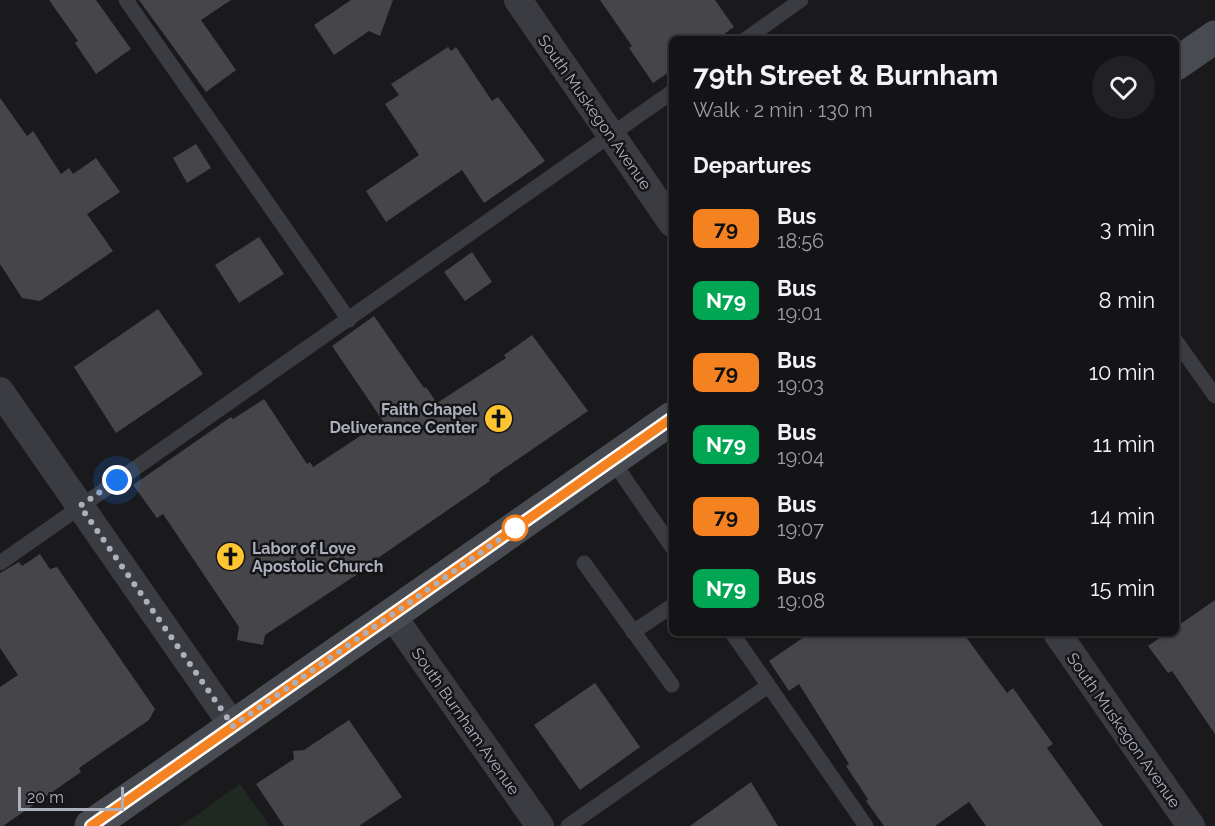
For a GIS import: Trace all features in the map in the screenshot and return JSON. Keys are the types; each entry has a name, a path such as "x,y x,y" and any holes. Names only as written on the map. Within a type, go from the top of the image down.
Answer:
{"main road":[{"path":"1179,62 1215,37"},
{"path":"91,826 669,420"}],"street":[{"name":"South Muskegon Avenue","path":"518,0 669,219"},
{"path":"0,391 233,726"},
{"name":"South Burnham Avenue","path":"392,615 540,826"},
{"name":"South Muskegon Avenue","path":"1059,636 1191,826"}],"lane":[{"path":"126,0 349,320"},
{"path":"750,36 801,0"},
{"path":"0,563 669,94"},
{"path":"1179,345 1215,396"},
{"path":"612,460 669,543"},
{"path":"584,563 672,685"},
{"path":"633,632 669,608"},
{"path":"734,636 866,826"},
{"path":"568,826 768,686"}],"shaded area":[{"path":"240,784 270,826 181,826"}],"building":[{"path":"49,0 96,0 131,49 96,74 75,43 78,41"},
{"path":"139,0 231,0 201,20 236,70 206,92"},
{"path":"351,0 393,0 380,36 369,31 334,55 314,25"},
{"path":"600,0 715,0 734,27 721,36 669,36 669,72 653,83 629,48 632,46"},
{"path":"448,47 451,51 456,47 492,101 498,97 545,161 484,203 462,170 386,222 366,191 419,155 385,104 399,95 391,84"},
{"path":"0,98 27,136 33,131 61,174 69,168 73,174 96,158 120,192 87,214 113,251 40,301 22,298 0,264"},
{"path":"196,144 211,168 187,183 173,158"},
{"path":"259,237 284,274 239,303 215,265"},
{"path":"472,252 492,282 465,301 444,272"},
{"path":"158,309 203,374 116,433 74,367"},
{"path":"374,316 437,403 506,358 504,355 532,335 588,411 375,560 376,562 265,635 263,645 237,640 239,627 163,514 157,518 133,485 231,417 233,419 264,399 307,464 310,462 313,467 383,421 332,346"},
{"path":"40,554 50,569 57,567 155,709 149,720 79,768 81,772 0,826 0,687 18,675 0,648 0,573 19,562 22,566"},
{"path":"1215,600 1215,734 1172,671 1168,673 1148,646 1163,636 1179,636 1179,625"},
{"path":"806,636 965,636 1007,693 1013,688 1053,744 1047,748 1103,826 986,826 969,802 935,826 884,826 866,801 868,799 846,766 849,764 799,684 789,691 769,661"},
{"path":"595,683 640,747 580,790 534,725"},
{"path":"349,720 402,797 359,826 284,826 256,784 294,759 293,751 304,750"},
{"path":"751,782 778,826 690,826"}],"bus line":[{"name":"79","path":"91,826 669,420"}],"place":[{"name":"Faith Chapel Deliverance Center","path":"498,418"},
{"name":"Labor of Love Apostolic Church","path":"231,557"}],"route":[{"path":"117,480 80,506 233,726 520,525 515,528"}]}
